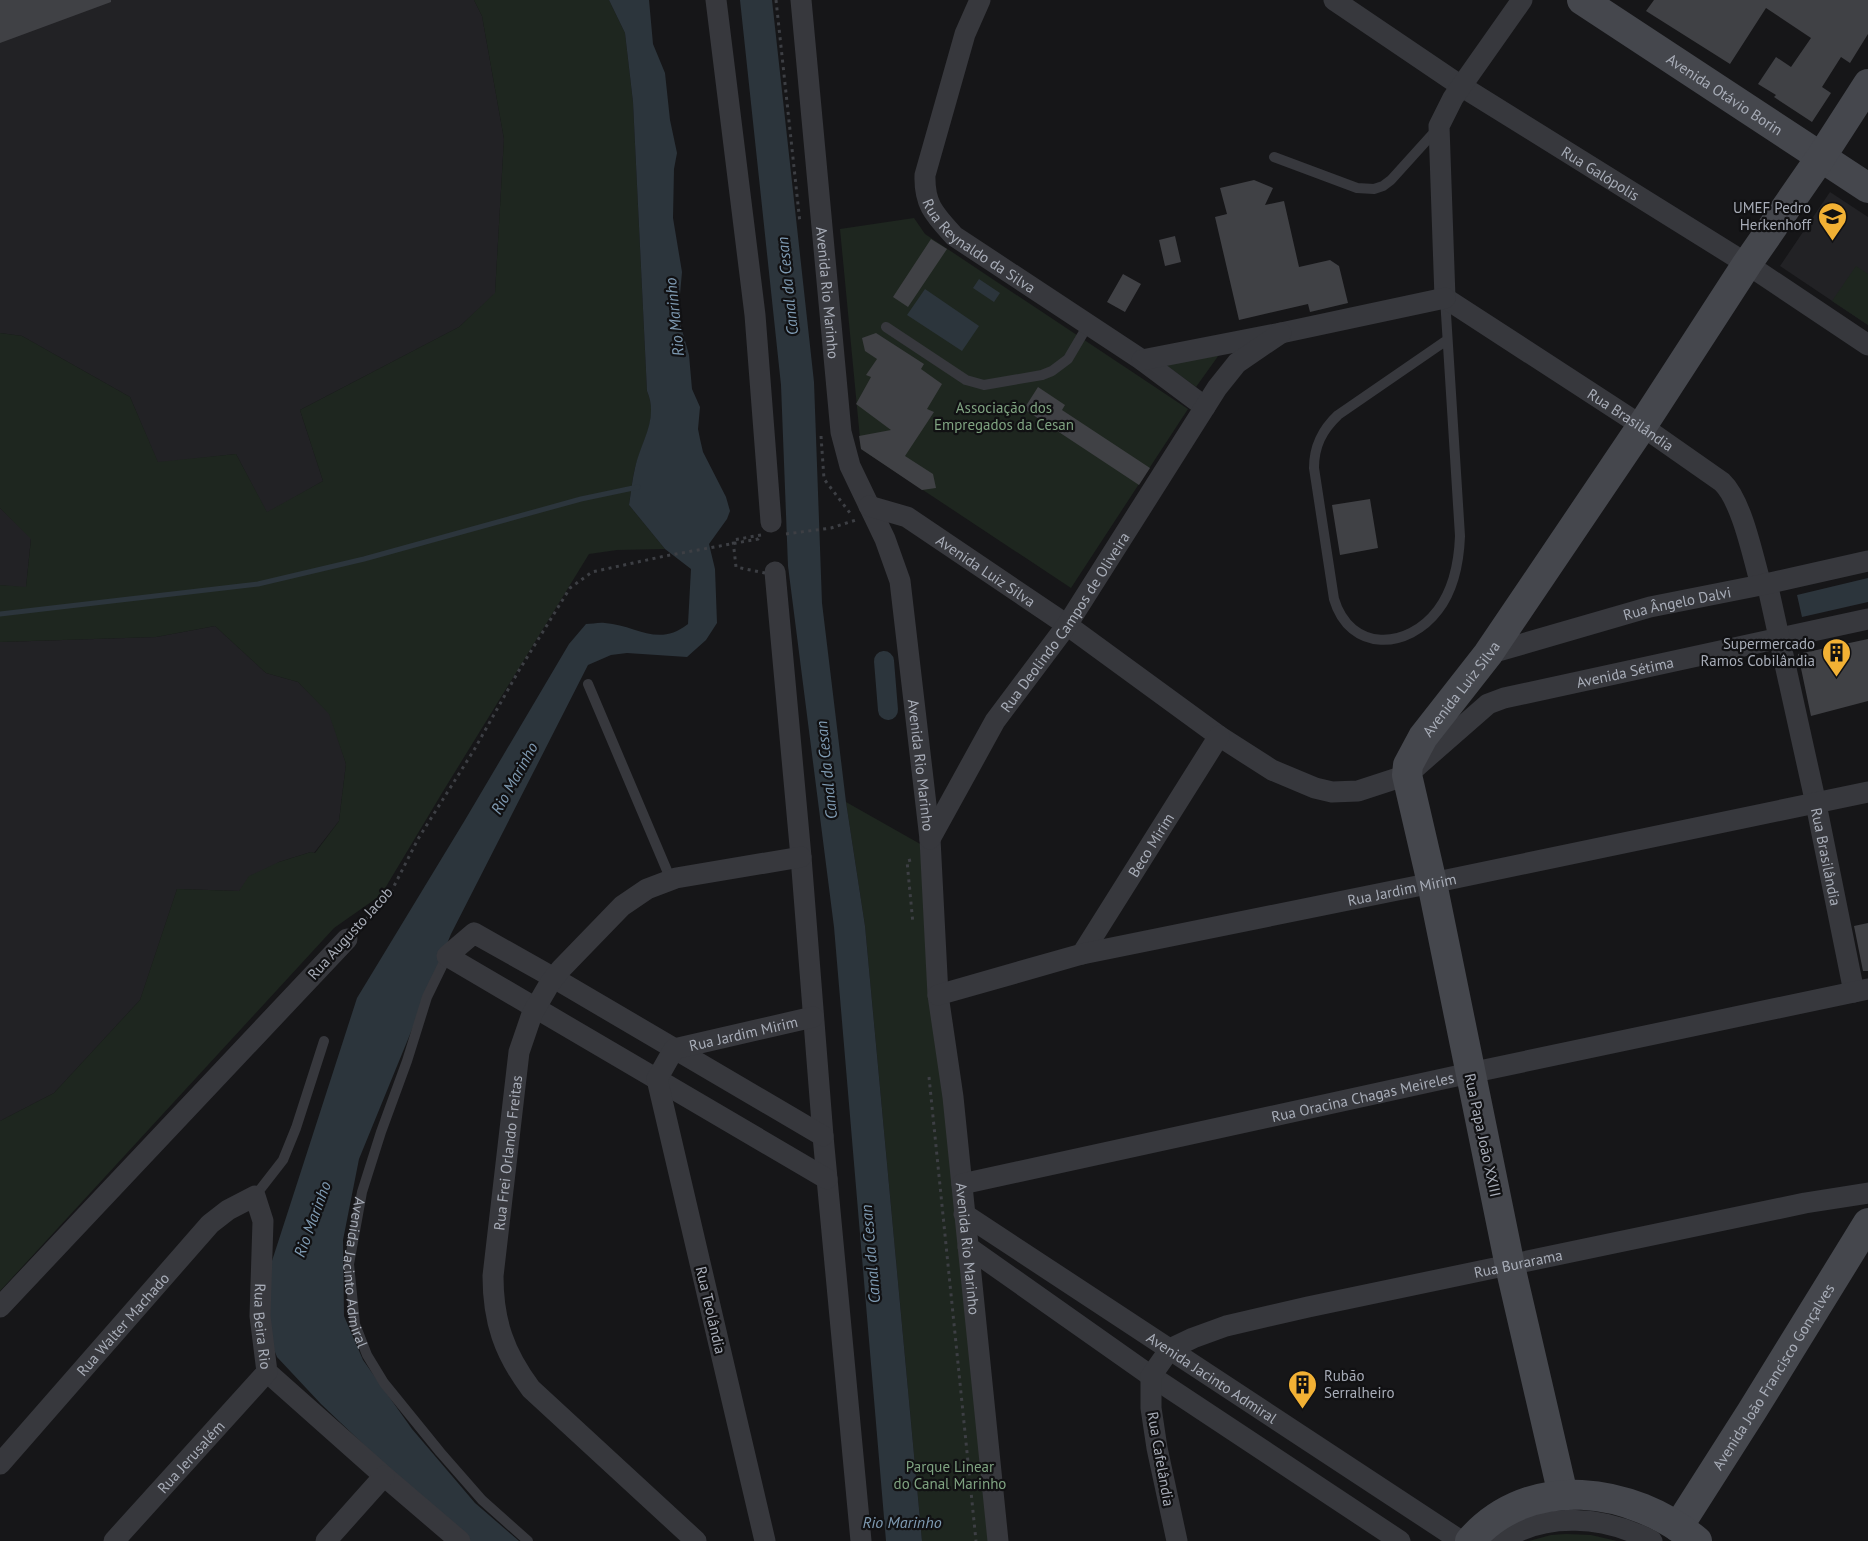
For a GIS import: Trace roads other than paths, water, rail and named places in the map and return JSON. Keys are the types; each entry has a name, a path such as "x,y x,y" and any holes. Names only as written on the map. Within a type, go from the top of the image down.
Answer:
{"street":[{"path":"716,0 755,315 769,531"},
{"name":"Rua Reynaldo da Silva","path":"980,0 965,34 925,175 924,191 930,206 954,236 1142,360 1205,407"},
{"name":"Rua Galópolis","path":"1334,0 1461,86 1747,264 1868,345"},
{"path":"1142,360 1444,298 1439,126 1453,98 1522,0"},
{"name":"Avenida Otávio Borin","path":"1582,0 1868,188"},
{"name":"Avenida Rio Marinho","path":"806,5 814,151 841,432 850,466 892,556 900,581 931,849 938,995 953,1097 998,1541"},
{"name":"Avenida Luiz Silva","path":"871,510 908,517 1067,625 1219,736 1272,770 1298,782 1332,792 1358,791 1407,775 1408,765 1423,737 1488,654 1868,84"},
{"name":"Rua Brasilândia","path":"1444,298 1642,426 1728,488 1737,503 1780,639 1816,804 1861,990"},
{"name":"Rua Deolindo Campos de Oliveira","path":"931,849 995,721 1067,625 1205,407 1237,363 1281,333"},
{"name":"Rua Ângelo Dalvi","path":"1488,654 1650,607 1868,561"},
{"path":"770,572 801,857 823,1136 861,1541"},
{"name":"Avenida Sétima","path":"1407,775 1488,704 1504,698 1868,619"},
{"name":"Beco Mirim","path":"1082,954 1219,736"},
{"name":"Rua Papa João XXIII","path":"1407,775 1432,883 1510,1266 1563,1495"},
{"name":"Rua Jardim Mirim","path":"938,995 1082,954 1868,792"},
{"name":"Rua Frei Orlando Freitas","path":"696,1541 531,1389 511,1359 498,1326 494,1309 493,1276 519,1052 536,1007 554,978 622,906 647,890 671,880 801,857"},
{"name":"Avenida Jacinto Admiral","path":"447,956 474,933 823,1136"},
{"name":"Rua Augusto Jacob","path":"0,1307 347,939"},
{"path":"447,956 827,1179"},
{"name":"Rua Oracina Chagas Meireles","path":"962,1184 1861,990"},
{"name":"Rua Jardim Mirim","path":"674,1049 813,1017"},
{"path":"657,1079 674,1049"},
{"name":"Rua Teolândia","path":"657,1079 765,1541"},
{"name":"Rua Burarama","path":"1170,1349 1226,1326 1319,1305 1805,1203 1868,1193"},
{"name":"Rua Beira Rio","path":"255,1196 263,1221 260,1316 267,1372 460,1541"},
{"name":"Rua Walter Machado","path":"0,1464 210,1224 228,1210 255,1196"},
{"name":"Avenida Jacinto Admiral","path":"964,1214 1461,1541"},
{"name":"Avenida João Francisco Gonçalves","path":"1687,1534 1746,1420 1868,1223"},
{"path":"968,1247 1151,1376 1400,1541"},
{"path":"1151,1376 1170,1349"},
{"name":"Rua Jerusalém","path":"114,1541 267,1372"},
{"name":"Rua Cafelândia","path":"1151,1376 1151,1408 1157,1448 1177,1541"},
{"path":"326,1541 384,1476"},
{"path":"1470,1541 1494,1518 1513,1507 1534,1500 1563,1495 1596,1496 1627,1503 1657,1515 1687,1534"},
{"path":"1501,1541 1532,1526 1575,1520 1610,1525 1652,1541"}],"lane":[{"path":"1274,157 1357,188 1374,189 1391,180 1439,126"},
{"path":"1444,298 1447,340 1460,536 1457,565 1452,584 1443,602 1425,624 1400,638 1372,639 1354,631 1341,617 1337,608 1332,589 1314,468 1316,449 1324,430 1338,415 1447,340"},
{"path":"886,327 966,380 984,385 1042,375 1052,371 1068,359 1088,325"},
{"path":"588,684 671,880"},
{"name":"Avenida Jacinto Admiral","path":"447,956 427,997 362,1192 349,1264 355,1324 368,1355 384,1383 482,1500 528,1541"},
{"path":"255,1196 283,1160 296,1128 324,1041"}],"water":[{"path":"609,0 649,0 653,44 665,73 670,120 677,153 674,169 673,218 682,272 680,323 689,355 692,389 700,407 698,429 703,452 726,497 730,511 709,544 715,569 717,623 706,640 687,657 627,653 611,655 588,665 451,934 359,1159 343,1240 344,1316 363,1360 412,1429 475,1503 519,1541 465,1541 321,1404 277,1357 267,1332 271,1264 357,998 569,644 586,624 616,625 657,635 677,631 688,624 691,569 665,549 629,505 635,468 648,430 651,411 647,391 633,102 625,33"},
{"name":"Rio Marinho","path":"740,0 772,0 814,382 822,603 846,802 865,926 922,1541 886,1541 834,927 788,566 781,385"},
{"path":"979,279 1000,293 994,302 973,288"},
{"path":"925,289 979,326 962,351 907,315"},
{"path":"1868,578 1868,602 1802,617 1797,595"}],"waterway":[{"path":"0,614 258,584 364,559 581,499 638,487"},
{"path":"884,661 888,710"}],"place":[{"name":"UMEF Pedro Herkenhoff","path":"1832,242"},
{"name":"Supermercado Ramos Cobilândia","path":"1836,678"},
{"name":"Rubão Serralheiro","path":"1303,1410"}],"water label":[{"name":"Canal da Cesan","path":"787,286"},
{"name":"Canal da Cesan","path":"826,770"},
{"name":"Canal da Cesan","path":"870,1254"}],"park label":[{"name":"Associação dos Empregados da Cesan","path":"1004,416"},
{"name":"Parque Linear do Canal Marinho","path":"950,1474"}]}
